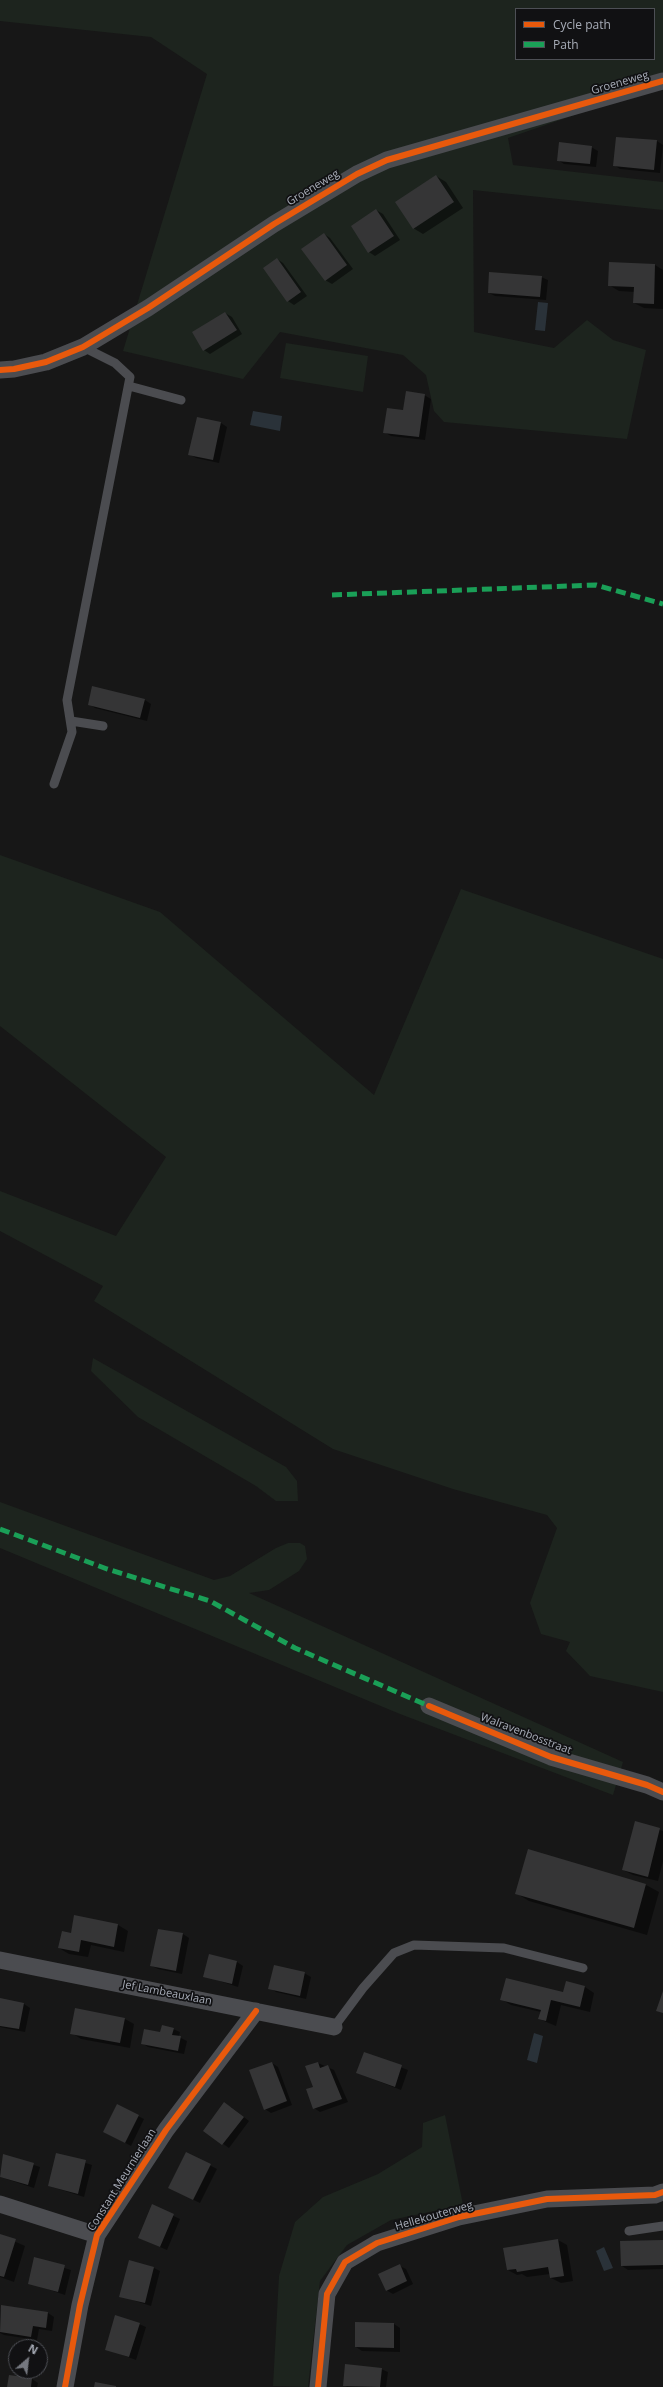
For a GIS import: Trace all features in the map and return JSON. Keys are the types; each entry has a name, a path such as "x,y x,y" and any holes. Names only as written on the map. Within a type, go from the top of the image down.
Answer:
{"street":[{"name":"Groeneweg","path":"0,370 14,369 46,362 83,347 148,308 274,224 357,174 387,160 424,148 663,81"},
{"name":"Walravenbosstraat","path":"429,1706 551,1757 647,1785 663,1792"},
{"name":"Jef Lambeauxlaan","path":"0,1960 334,2027"},
{"name":"Constant Meurnierlaan","path":"66,2387 80,2305 97,2235 166,2130 256,2011"},
{"name":"Hellekouterweg","path":"318,2387 327,2294 345,2262 377,2243 459,2217 547,2199 655,2194 663,2192"},
{"path":"0,2204 97,2235"}],"lane":[{"path":"54,784 72,732 68,700 130,377 115,364 83,347"},
{"path":"129,386 181,400"},
{"path":"71,721 102,726"},
{"path":"334,2027 394,1953 414,1945 504,1948 583,1968"},
{"path":"629,2231 663,2226"}],"shaded area":[{"path":"0,0 663,0 663,73 618,100 508,138 513,165 663,182 663,210 473,190 474,332 554,348 587,320 613,340 646,350 627,439 444,422 434,411 426,375 403,355 280,332 243,379 123,351 207,74 151,37 0,21"},
{"path":"538,302 548,303 545,331 535,330"},
{"path":"286,343 368,356 363,392 280,378"},
{"path":"253,411 282,416 280,431 250,425"},
{"path":"0,855 160,912 374,1095 461,889 663,959 663,1692 590,1676 566,1651 570,1642 541,1634 530,1603 557,1528 547,1515 453,1489 333,1449 94,1301 103,1286 0,1231 0,1191 116,1236 166,1157 0,1026"},
{"path":"93,1358 286,1467 297,1481 298,1501 276,1501 256,1486 138,1417 91,1371"},
{"path":"0,1502 214,1580 230,1576 276,1548 288,1543 300,1543 305,1546 307,1559 299,1571 269,1590 249,1593 623,1762 613,1795 400,1714 0,1548"},
{"path":"534,2033 543,2036 537,2063 527,2060"},
{"path":"445,2115 463,2205 391,2220 347,2245 320,2281 308,2387 273,2386 279,2276 295,2222 323,2197 378,2174 422,2147 423,2123"},
{"path":"604,2247 613,2268 604,2271 596,2251"}],"building":[{"path":"616,137 657,140 654,170 613,166"},
{"path":"559,142 592,146 590,164 557,161"},
{"path":"436,175 454,202 413,229 395,202"},
{"path":"376,209 394,236 368,253 351,226"},
{"path":"324,233 347,265 325,281 301,249"},
{"path":"277,258 301,292 287,302 263,268"},
{"path":"609,262 655,264 654,304 633,303 634,287 608,286"},
{"path":"489,272 542,276 540,297 488,293"},
{"path":"225,312 237,330 203,351 192,332"},
{"path":"406,391 425,394 419,437 383,433 387,408 403,410"},
{"path":"197,417 221,422 213,460 188,455"},
{"path":"92,686 145,699 140,718 88,705"},
{"path":"635,1821 660,1828 648,1877 622,1870"},
{"path":"528,1849 646,1884 634,1928 515,1894"},
{"path":"74,1915 118,1924 114,1947 81,1940 79,1952 58,1948 62,1931 71,1933"},
{"path":"158,1929 183,1933 176,1971 150,1966"},
{"path":"209,1954 237,1961 232,1984 203,1977"},
{"path":"274,1965 305,1972 300,1996 268,1989"},
{"path":"506,1978 563,1992 566,1981 585,1986 580,2007 551,2000 546,2021 538,2019 541,2010 500,2000"},
{"path":"663,1991 663,2013 656,2011"},
{"path":"0,1998 24,2003 19,2029 0,2026"},
{"path":"75,2008 125,2018 120,2043 70,2034"},
{"path":"162,2025 174,2028 172,2035 181,2036 178,2051 141,2044 144,2029 160,2032"},
{"path":"364,2052 402,2065 395,2087 356,2073"},
{"path":"272,2062 287,2101 264,2110 249,2070"},
{"path":"318,2062 320,2068 328,2065 342,2099 313,2109 306,2089 313,2087 305,2066"},
{"path":"224,2102 244,2117 222,2145 203,2131"},
{"path":"117,2104 139,2115 125,2143 103,2132"},
{"path":"186,2152 211,2164 193,2200 168,2188"},
{"path":"56,2153 86,2160 78,2194 48,2186"},
{"path":"3,2154 34,2163 28,2185 0,2177"},
{"path":"152,2204 174,2214 160,2247 138,2238"},
{"path":"0,2234 16,2239 4,2277 0,2276"},
{"path":"558,2239 564,2276 550,2278 548,2267 517,2272 516,2269 507,2270 503,2248"},
{"path":"663,2240 663,2265 621,2266 620,2241"},
{"path":"34,2257 65,2265 58,2292 28,2284"},
{"path":"129,2260 154,2267 145,2303 119,2297"},
{"path":"400,2264 407,2281 386,2291 378,2274"},
{"path":"1,2305 48,2312 46,2328 33,2326 31,2337 0,2332"},
{"path":"115,2315 140,2323 129,2357 105,2350"},
{"path":"355,2322 394,2323 394,2348 355,2347"},
{"path":"345,2364 382,2368 380,2387 343,2386"},
{"path":"8,2379 32,2379 31,2387 7,2387"},
{"path":"95,2382 116,2386 116,2387 94,2387"}],"marked path":[{"path":"332,595 596,585 663,604"},
{"path":"0,1529 107,1569 210,1601 295,1648 429,1706"}],"cycle path":[{"path":"0,370 14,369 46,362 83,347 148,308 274,224 357,174 387,160 663,81"},
{"path":"429,1706 551,1757 647,1785 663,1792"},
{"path":"65,2387 80,2305 97,2235 166,2130 256,2011"},
{"path":"318,2387 327,2294 345,2262 377,2243 459,2217 547,2199 655,2195 663,2192"}]}
